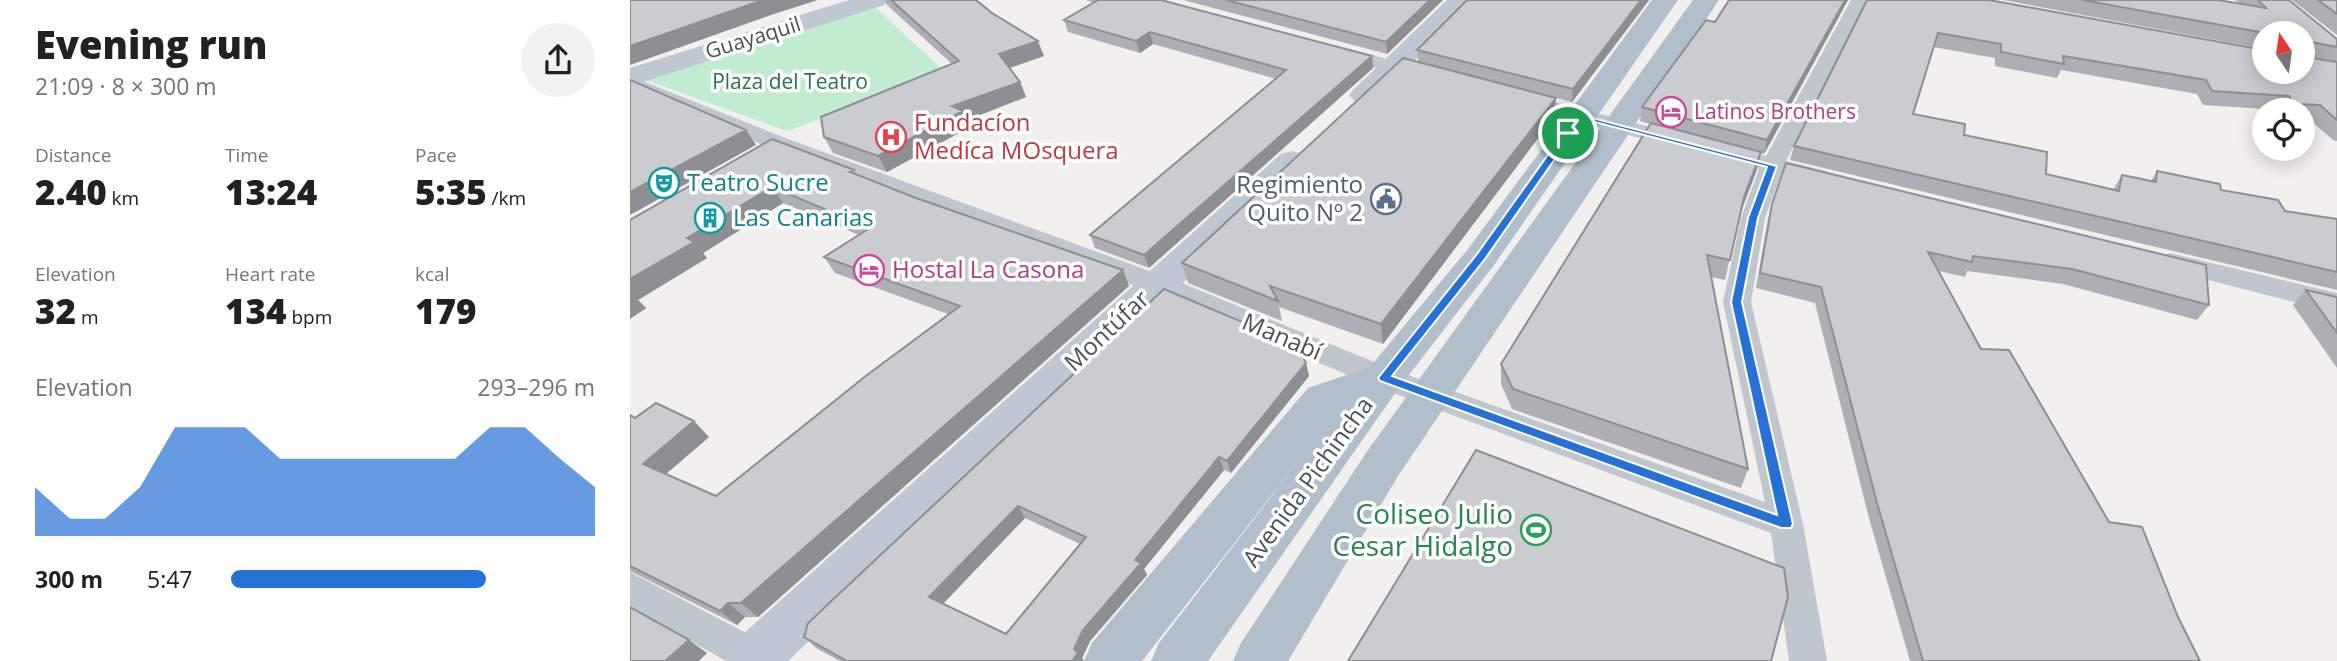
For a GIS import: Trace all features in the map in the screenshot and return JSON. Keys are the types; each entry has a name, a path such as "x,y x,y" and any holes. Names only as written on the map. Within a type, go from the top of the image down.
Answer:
{"main road":[{"name":"Avenida Pichincha","path":"1177,661 1384,378 1481,257 1665,0"},
{"name":"Avenida Pichincha","path":"1259,661 1373,478 1429,395 1706,0"},
{"path":"1110,661 1323,399 1384,378"}],"street":[{"name":"Guayaquil","path":"630,77 875,0"},
{"path":"1346,111 1462,0"},
{"path":"1808,661 1786,524 1737,302 1753,218 1772,166 1860,0"},
{"path":"1318,46 1435,78"},
{"name":"Manabí","path":"630,82 780,144 1157,284 1384,378 1786,524"},
{"path":"1499,94 1844,183"},
{"name":"Montúfar","path":"756,660 1157,284 1316,139"},
{"path":"757,157 780,144"},
{"path":"2150,257 2337,303"},
{"path":"630,588 756,660"}],"green space":[{"name":"Plaza del Teatro","path":"875,7 946,73 787,131 646,80"}],"building":[{"path":"630,0 763,0 630,46"},
{"path":"891,0 976,0 1038,41 999,54 1020,82 952,106 963,111 878,156 824,137 821,117 959,61"},
{"path":"1098,0 1161,0 1372,56 1144,255 1090,235 1286,70 1150,32 1136,41 1064,20"},
{"path":"1226,0 1430,0 1386,42"},
{"path":"1467,0 1641,0 1573,89 1417,50"},
{"path":"1729,0 1845,0 1767,140 1642,107 1706,20 1715,22"},
{"path":"1867,0 1989,0 2252,48 2252,84 2315,84 2315,59 2337,62 2337,120 2320,105 2315,105 2315,98 2212,91 2206,80 2063,56 2064,64 2001,52 2001,44 1938,33 1913,114 1965,124 1964,135 2047,152 2046,174 2119,191 2122,175 2156,182 2157,171 2220,184 2221,190 2278,200 2285,211 2337,219 2337,272 1794,146"},
{"path":"2082,0 2218,0 2266,8 2258,0 2289,0 2315,21 2252,21 2252,31"},
{"path":"2318,0 2337,0 2337,14"},
{"path":"2315,21 2337,39 2337,47 2315,43"},
{"name":"Regimiento Quito Nº 2","path":"1403,58 1556,98 1381,324 1270,286 1278,301 1182,263"},
{"name":"Teatro Sucre","path":"630,80 746,130 630,192"},
{"path":"1651,123 1761,152 1744,197 1730,260 1707,255 1748,469 1513,389 1501,364"},
{"path":"772,139 854,170 850,172 916,198 1123,270 741,603 728,603 720,611 630,566 630,415 635,418 656,403 694,421 643,464 716,496 867,375 960,306 824,257 870,228 772,187 687,238 694,242 630,279 630,220"},
{"path":"1786,163 2206,265 2209,305 2072,269 1973,256 1972,262 1928,252 1981,349 2009,350 2109,522 2142,527 2178,617 2200,661 1923,661 1877,503 1821,287 1760,273 1772,204"},
{"path":"1164,289 1297,345 1306,363 1227,461 1219,457 1135,560 1141,563 1083,630 1074,649 1078,653 1072,661 847,661 804,637 808,623","holes":["1018,506 1086,537 1006,634 929,597"]},
{"path":"2306,290 2337,297 2337,333"},
{"name":"Coliseo Julio Cesar Hidalgo","path":"1476,450 1784,568 1788,597 1771,661 1348,661"},
{"path":"630,607 689,640 665,661 630,661"}],"place":[{"name":"Latinos Brothers","path":"1671,112"},
{"name":"Fundacíon Medíca MOsquera","path":"891,137"},
{"name":"Teatro Sucre","path":"664,183"},
{"name":"Regimiento Quito Nº 2","path":"1386,199"},
{"name":"Las Canarias","path":"710,218"},
{"name":"Hostal La Casona","path":"869,270"},
{"name":"Coliseo Julio Cesar Hidalgo","path":"1536,530"}],"route":[{"path":"1581,116 1772,166 1753,218 1737,302 1786,524 1384,378 1481,257 1568,133 1581,116"}]}
